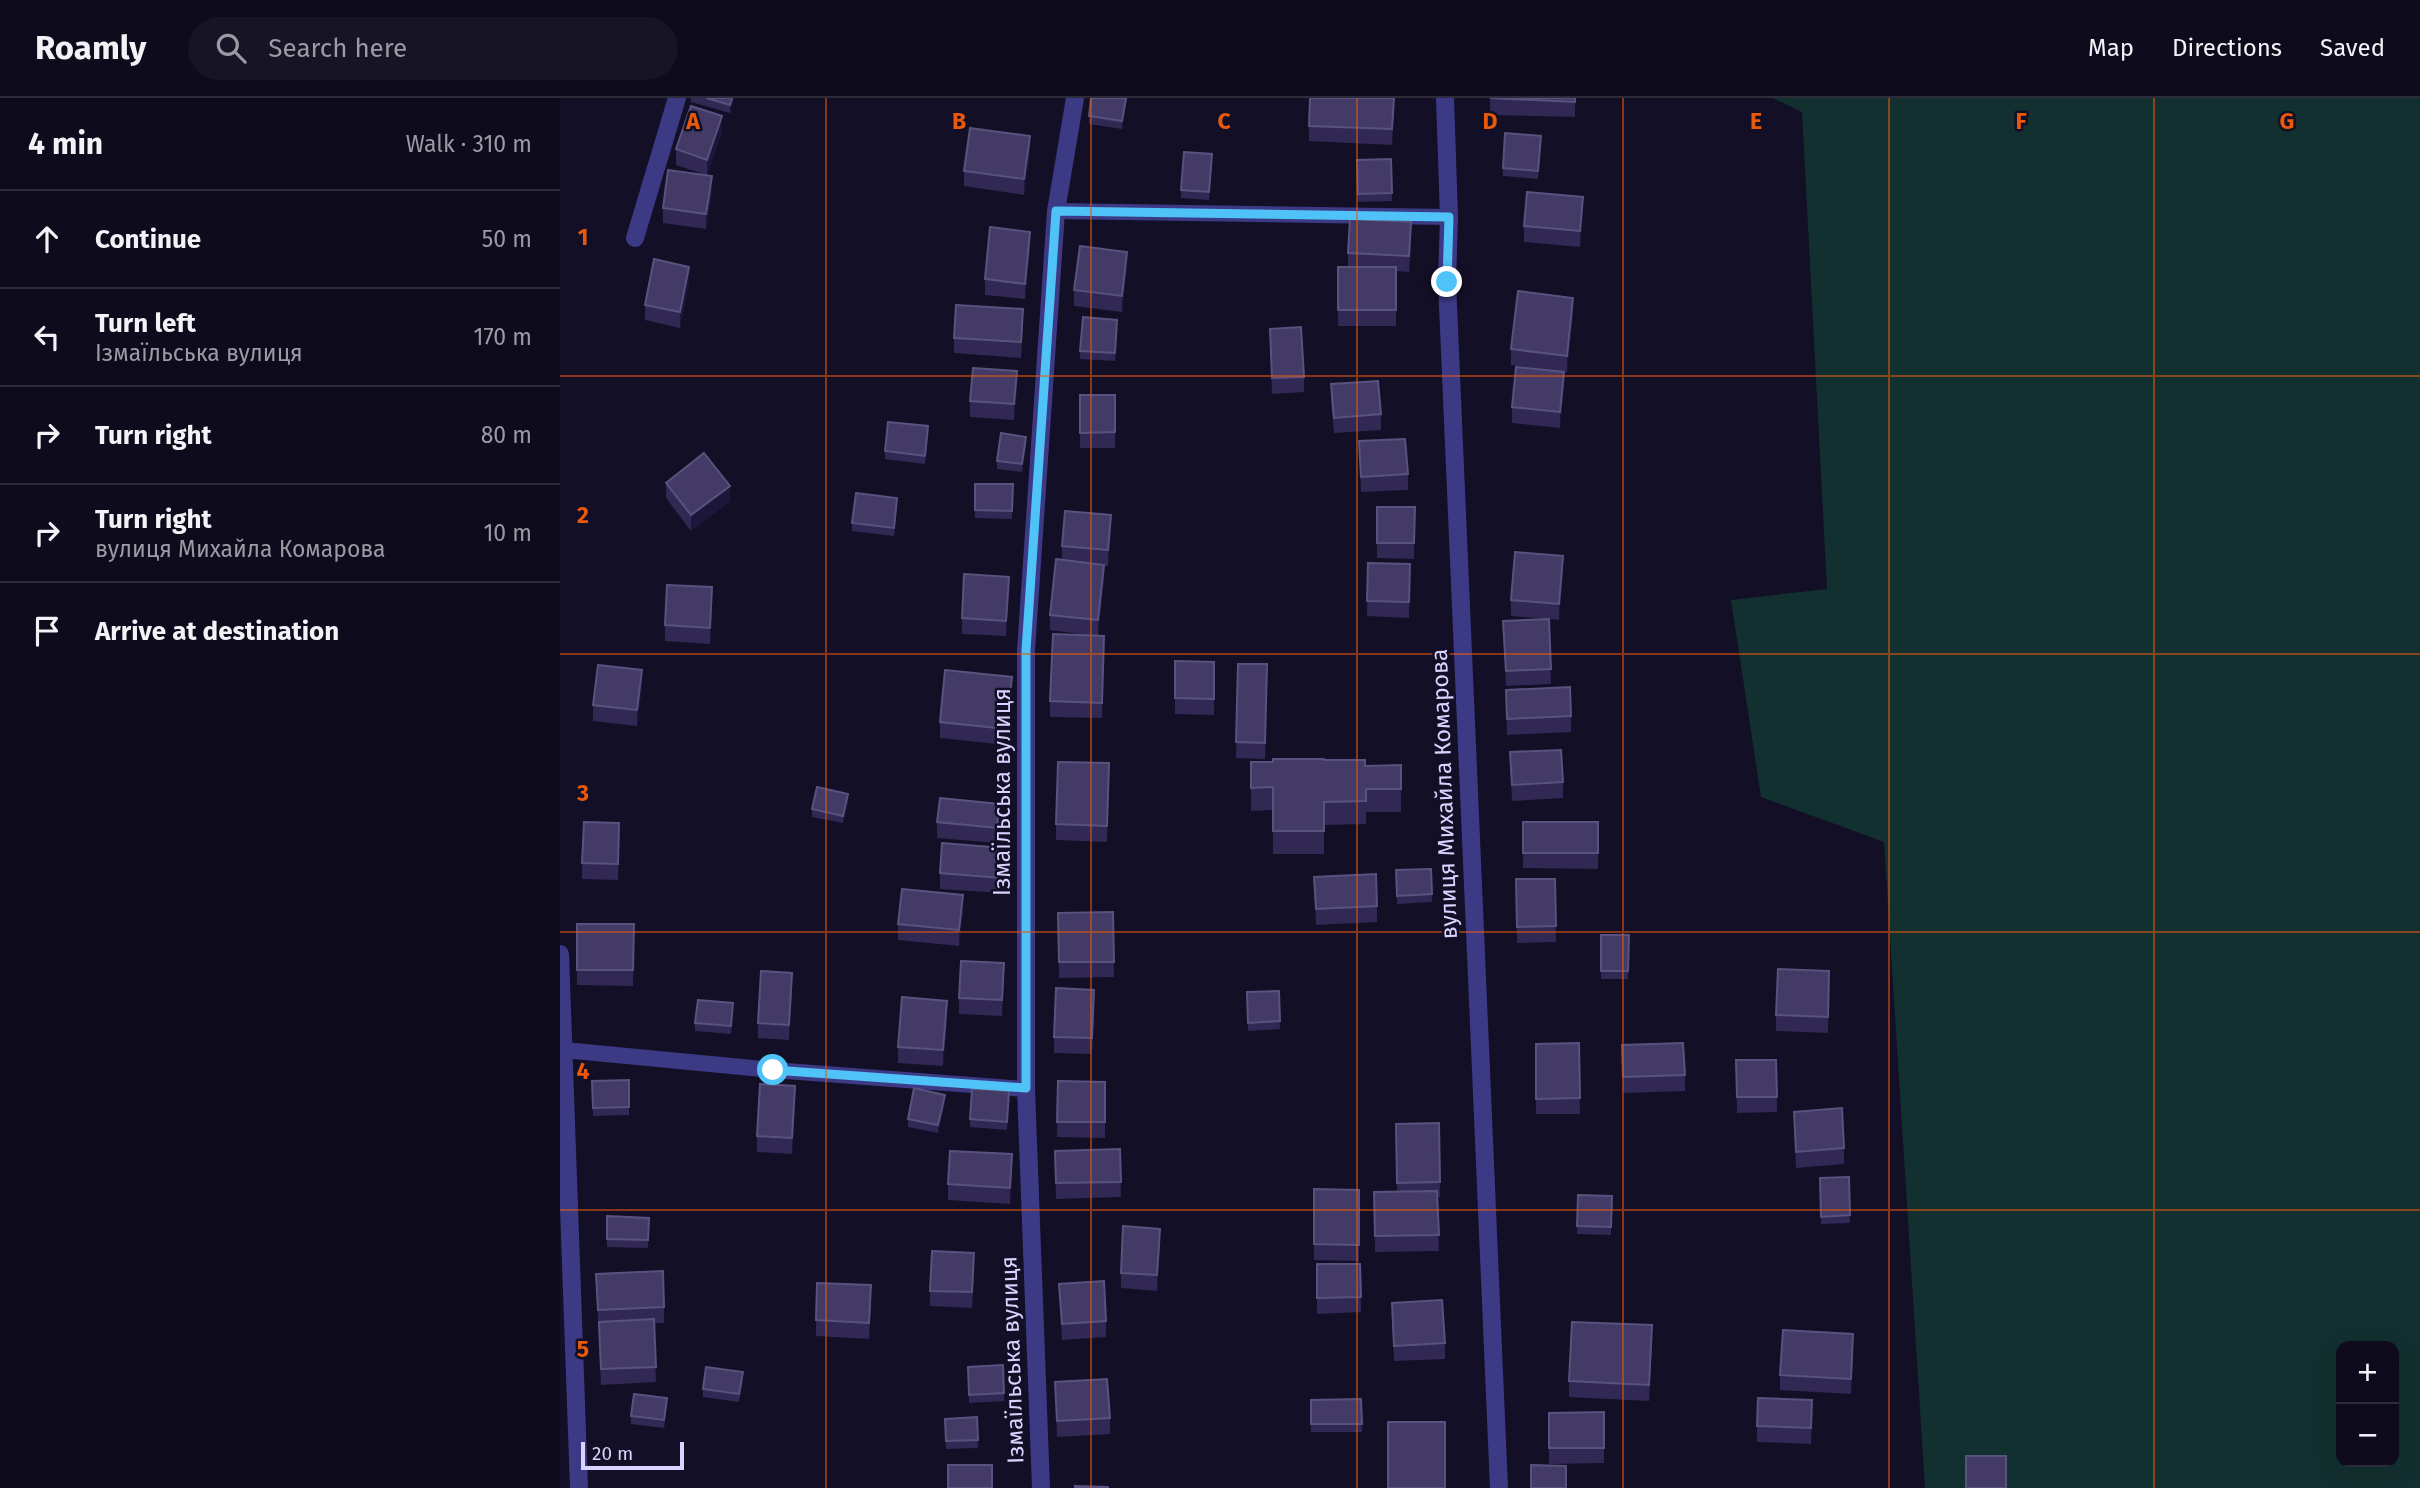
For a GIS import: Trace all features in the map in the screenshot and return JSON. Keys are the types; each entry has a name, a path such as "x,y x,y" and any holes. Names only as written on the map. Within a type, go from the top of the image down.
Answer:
{"street":[{"path":"635,238 677,98"},
{"name":"Ізмаїльська вулиця","path":"1041,1488 1026,1088 1026,650 1056,211 1075,98"},
{"name":"вулиця Михайла Комарова","path":"1444,98 1449,217 1447,296 1499,1488"},
{"path":"560,954 579,1488"}],"lane":[{"path":"1056,211 1449,217"},
{"path":"564,1050 773,1070 1026,1088"}],"green space":[{"path":"1773,98 2420,98 2420,1488 1925,1488 1884,842 1761,797 1731,600 1827,589 1802,112"}],"building":[{"path":"706,98 732,98 730,105"},
{"path":"1091,98 1126,98 1122,121 1089,116"},
{"path":"1310,98 1394,98 1392,129 1309,126"},
{"path":"1490,98 1575,98 1575,102"},
{"path":"691,106 722,116 707,160 676,149"},
{"path":"970,128 1030,136 1024,179 964,171"},
{"path":"1505,133 1541,136 1538,171 1503,168"},
{"path":"1184,152 1212,154 1209,192 1181,190"},
{"path":"1391,159 1392,193 1358,194 1357,160"},
{"path":"668,170 712,176 706,214 663,208"},
{"path":"1527,192 1583,197 1580,231 1524,226"},
{"path":"1350,219 1411,222 1409,256 1348,253"},
{"path":"990,227 1030,232 1025,284 985,279"},
{"path":"1080,246 1127,252 1122,296 1074,290"},
{"path":"654,259 689,267 680,312 645,305"},
{"path":"1338,267 1396,267 1396,310 1338,310"},
{"path":"1518,291 1573,298 1567,356 1511,349"},
{"path":"956,305 1023,309 1021,342 954,338"},
{"path":"1083,317 1117,320 1115,353 1080,351"},
{"path":"1301,327 1304,377 1272,378 1270,329"},
{"path":"1516,367 1564,372 1560,412 1512,407"},
{"path":"973,368 1017,371 1014,404 970,401"},
{"path":"1378,381 1381,414 1334,418 1331,384"},
{"path":"1080,395 1115,395 1115,432 1080,433"},
{"path":"888,422 928,426 925,456 885,451"},
{"path":"1001,433 1026,437 1022,464 997,461"},
{"path":"1405,439 1408,474 1361,477 1359,441"},
{"path":"704,453 730,486 691,515 666,483"},
{"path":"975,484 1013,484 1012,511 975,510"},
{"path":"856,493 897,498 894,528 852,523"},
{"path":"1377,507 1415,507 1414,543 1377,543"},
{"path":"1065,511 1111,515 1108,550 1062,546"},
{"path":"1515,552 1563,556 1559,604 1511,600"},
{"path":"1056,559 1104,565 1098,620 1050,615"},
{"path":"1368,563 1410,564 1409,602 1367,601"},
{"path":"964,574 1009,577 1006,621 962,618"},
{"path":"667,585 712,587 710,628 665,625"},
{"path":"1549,619 1551,669 1506,671 1503,621"},
{"path":"1053,634 1104,636 1102,703 1050,701"},
{"path":"1175,661 1214,662 1214,699 1175,698"},
{"path":"1238,664 1267,664 1265,743 1236,742"},
{"path":"598,665 642,670 637,710 593,705"},
{"path":"945,670 1012,677 1006,729 940,722"},
{"path":"1570,687 1571,716 1507,719 1506,690"},
{"path":"1561,750 1563,782 1512,785 1510,752"},
{"path":"1273,759 1365,760 1365,766 1401,765 1401,789 1366,789 1366,801 1324,802 1324,831 1273,831 1273,787 1251,788 1251,762 1273,762"},
{"path":"1058,762 1109,763 1107,826 1056,824"},
{"path":"817,787 848,794 843,816 812,809"},
{"path":"940,798 999,804 997,828 937,822"},
{"path":"584,822 619,823 618,864 582,863"},
{"path":"1523,822 1598,822 1598,853 1523,853"},
{"path":"942,843 1003,848 1001,878 940,873"},
{"path":"1431,869 1432,894 1397,896 1396,870"},
{"path":"1376,874 1377,906 1316,909 1314,877"},
{"path":"1516,879 1555,879 1556,926 1517,927"},
{"path":"902,889 963,895 959,930 898,924"},
{"path":"1113,912 1114,962 1059,962 1058,913"},
{"path":"577,924 634,924 633,970 577,970"},
{"path":"1601,935 1629,935 1628,971 1601,971"},
{"path":"961,961 1004,963 1002,1000 959,998"},
{"path":"1778,969 1829,971 1828,1017 1776,1015"},
{"path":"761,971 792,973 789,1025 758,1023"},
{"path":"1056,988 1094,990 1092,1038 1054,1037"},
{"path":"1279,991 1280,1021 1248,1023 1247,992"},
{"path":"902,997 947,1001 943,1050 898,1047"},
{"path":"698,1000 733,1003 731,1026 695,1023"},
{"path":"1579,1043 1580,1098 1536,1099 1536,1044"},
{"path":"1683,1043 1685,1075 1623,1077 1622,1045"},
{"path":"1736,1060 1776,1060 1777,1097 1737,1097"},
{"path":"629,1080 629,1107 593,1108 592,1081"},
{"path":"1058,1081 1105,1082 1105,1122 1057,1122"},
{"path":"760,1084 795,1086 792,1138 757,1136"},
{"path":"914,1088 945,1095 938,1125 908,1119"},
{"path":"972,1089 1009,1091 1007,1122 970,1119"},
{"path":"1842,1108 1844,1148 1796,1152 1794,1112"},
{"path":"1439,1123 1440,1182 1397,1183 1396,1124"},
{"path":"1120,1149 1121,1182 1056,1183 1055,1151"},
{"path":"950,1151 1012,1154 1010,1188 948,1184"},
{"path":"1849,1177 1850,1215 1821,1217 1820,1178"},
{"path":"1314,1189 1359,1190 1359,1245 1314,1244"},
{"path":"1437,1191 1439,1235 1375,1236 1374,1192"},
{"path":"1578,1195 1612,1196 1611,1227 1577,1226"},
{"path":"607,1216 649,1218 648,1240 607,1239"},
{"path":"1123,1226 1160,1229 1157,1275 1121,1273"},
{"path":"932,1251 974,1253 972,1292 930,1291"},
{"path":"1317,1264 1360,1264 1361,1297 1317,1298"},
{"path":"663,1271 664,1307 598,1310 596,1274"},
{"path":"1104,1281 1106,1321 1062,1324 1059,1284"},
{"path":"817,1283 871,1285 869,1323 816,1320"},
{"path":"1442,1300 1445,1343 1394,1346 1392,1303"},
{"path":"654,1319 656,1367 601,1369 599,1322"},
{"path":"1572,1322 1652,1325 1649,1385 1569,1381"},
{"path":"1783,1330 1853,1334 1851,1379 1780,1375"},
{"path":"1003,1365 1004,1393 969,1395 968,1367"},
{"path":"706,1367 743,1372 739,1394 703,1389"},
{"path":"1107,1379 1110,1418 1057,1421 1055,1382"},
{"path":"634,1394 667,1398 664,1420 631,1416"},
{"path":"1758,1398 1812,1400 1811,1428 1757,1426"},
{"path":"1361,1399 1362,1424 1311,1424 1311,1400"},
{"path":"1604,1412 1604,1448 1549,1448 1549,1413"},
{"path":"977,1417 978,1440 946,1441 945,1419"},
{"path":"1388,1422 1445,1422 1445,1488 1388,1488"},
{"path":"1966,1456 2006,1456 2006,1488 1966,1488"},
{"path":"948,1465 992,1465 992,1488 948,1488"},
{"path":"1531,1465 1566,1466 1566,1488 1531,1488"},
{"path":"1108,1487 1108,1488 1075,1488"}],"route":[{"path":"773,1070 1026,1088 1026,650 1056,211 1449,217 1447,282"}]}
